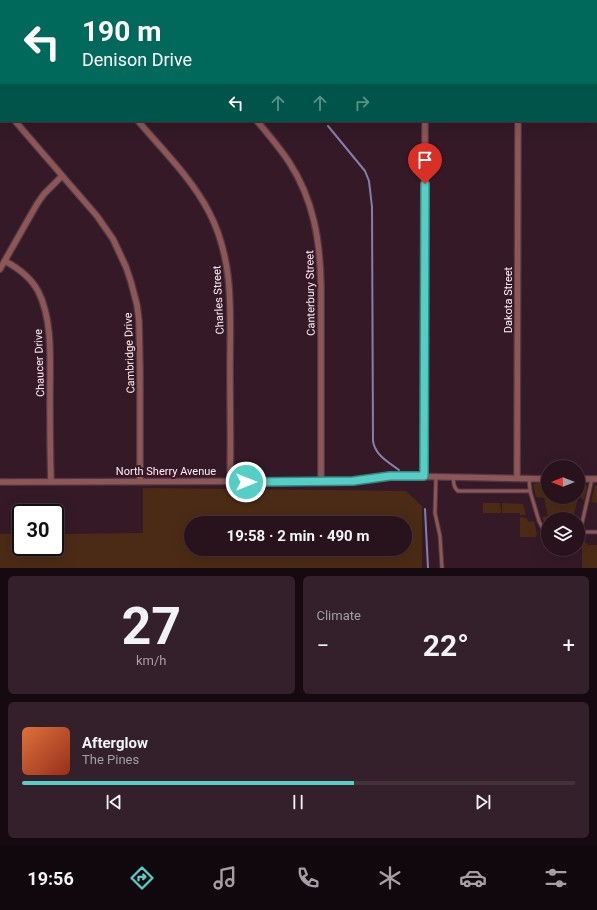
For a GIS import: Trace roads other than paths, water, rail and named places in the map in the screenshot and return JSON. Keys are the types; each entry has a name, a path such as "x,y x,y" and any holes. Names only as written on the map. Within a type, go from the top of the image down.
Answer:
{"street":[{"name":"Cambridge Drive","path":"16,122 97,216 113,239 131,282 139,321 140,338 140,481"},
{"name":"Charles Street","path":"139,122 200,196 216,227 225,255 228,269 230,313 230,482"},
{"name":"Canterbury Street","path":"258,122 286,157 296,173 309,204 317,235 321,285 321,481"},
{"path":"424,476 425,122"},
{"name":"Dakota Street","path":"517,478 518,122"},
{"path":"0,269 37,204 44,194 62,176"},
{"name":"Chaucer Drive","path":"5,261 22,272 34,284 42,299 47,318 50,364 51,481"},
{"name":"North Sherry Avenue","path":"0,482 353,481 390,476 541,479"}],"lane":[{"path":"436,476 436,513 440,536 442,568"},
{"path":"453,476 454,486 458,491 530,491"},
{"path":"529,478 530,491 541,526"},
{"path":"585,512 594,479"},
{"path":"585,532 597,532"}],"waterway":[{"path":"328,126 365,171 369,181 372,207 373,441 379,454 399,470"},
{"path":"425,509 428,568"}]}
